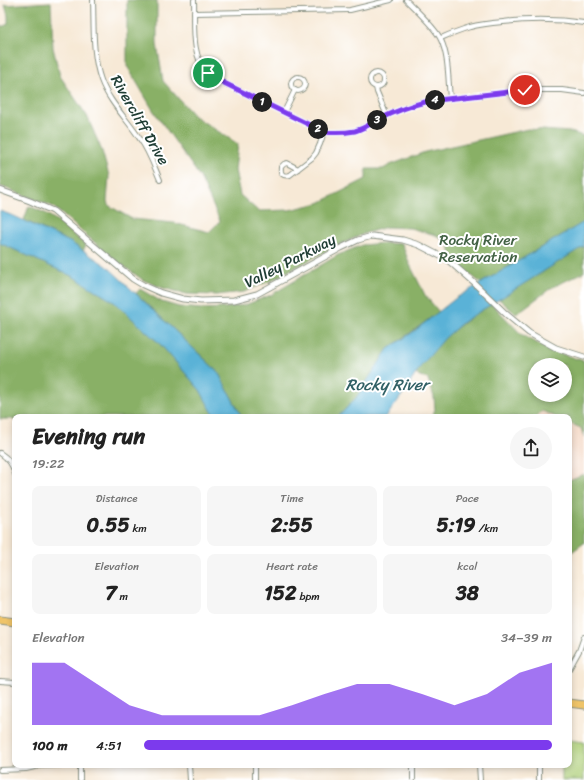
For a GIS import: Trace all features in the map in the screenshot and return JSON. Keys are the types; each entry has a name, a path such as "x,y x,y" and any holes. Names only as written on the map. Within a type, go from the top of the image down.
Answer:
{"main road":[{"path":"0,620 12,622"},
{"path":"572,704 584,706"}],"street":[{"name":"Rivercliff Drive","path":"93,0 95,48 97,66 101,80 114,104 141,140 153,162 160,180"},
{"path":"194,0 195,48 200,62 208,73 218,80 324,132 344,133 357,130 401,109 420,103 450,98 525,90 562,90 584,93"},
{"path":"194,13 350,10 391,0"},
{"path":"406,0 441,38 446,52 450,98"},
{"path":"441,38 471,27 488,24 540,20 563,20 584,23"},
{"path":"376,87 387,116"},
{"path":"284,112 295,90"},
{"path":"298,169 316,153 324,132"},
{"name":"Valley Parkway","path":"0,190 53,211 133,279 161,293 183,299 200,301 234,300 257,294 358,240 372,236 403,240 419,245 448,260 506,314 525,330 542,341 556,348 584,357"},
{"path":"0,453 12,465"},
{"path":"572,664 584,637"},
{"path":"0,681 12,682"},
{"path":"0,770 12,768"},
{"path":"80,768 80,780"},
{"path":"189,768 190,780"},
{"path":"255,768 256,780"},
{"path":"413,768 413,780"},
{"path":"480,768 480,780"},
{"path":"539,768 539,780"}],"shaded area":[{"path":"541,410 550,414 538,414"},
{"path":"572,424 581,428 584,437 584,474 572,479"}],"green space":[{"name":"Rocky River Reservation","path":"127,0 157,0 157,44 163,81 194,116 238,144 235,170 240,195 258,211 289,210 319,203 366,179 366,169 383,169 425,152 528,129 570,132 584,136 584,222 481,283 452,260 449,245 436,235 410,228 387,227 366,233 332,248 270,281 244,292 216,295 187,294 163,288 143,280 115,260 52,206 0,186 0,26 8,24 8,16 5,5 51,2 53,48 60,76 87,116 102,151 109,176 108,205 132,219 174,223 209,232 220,221 200,177 153,110 127,66"},
{"path":"29,206 45,213 59,222 86,245 83,251 70,242 24,220"},
{"path":"0,243 74,277 114,302 160,344 200,390 213,414 12,414 12,419 0,419"},
{"path":"384,243 402,244 410,265 425,295 439,312 388,349 356,398 341,414 240,414 218,372 136,293 140,289 162,302 179,307 201,309 245,305 271,295 338,255 362,245"},
{"path":"584,246 584,272 551,288 516,314 499,299"},
{"path":"492,304 521,334 549,350 584,361 584,437 581,428 572,424 572,414 549,414 542,411 539,414 433,414 435,410 434,397 428,379 415,374 437,346 456,328"},
{"path":"584,474 584,543 572,552 572,479"},
{"path":"572,740 584,742 584,780 562,780 562,768 572,768"}],"water":[{"path":"0,211 70,242 107,266 218,372 240,414 213,414 200,390 160,344 114,302 74,277 0,243"},
{"name":"Rocky River","path":"584,222 584,246 463,322 445,338 421,366 388,414 341,414 356,398 388,349 413,332 456,298"}],"route":[{"path":"208,73 218,80 324,132 335,133 344,133 357,130 401,109 420,103 525,90"}]}
